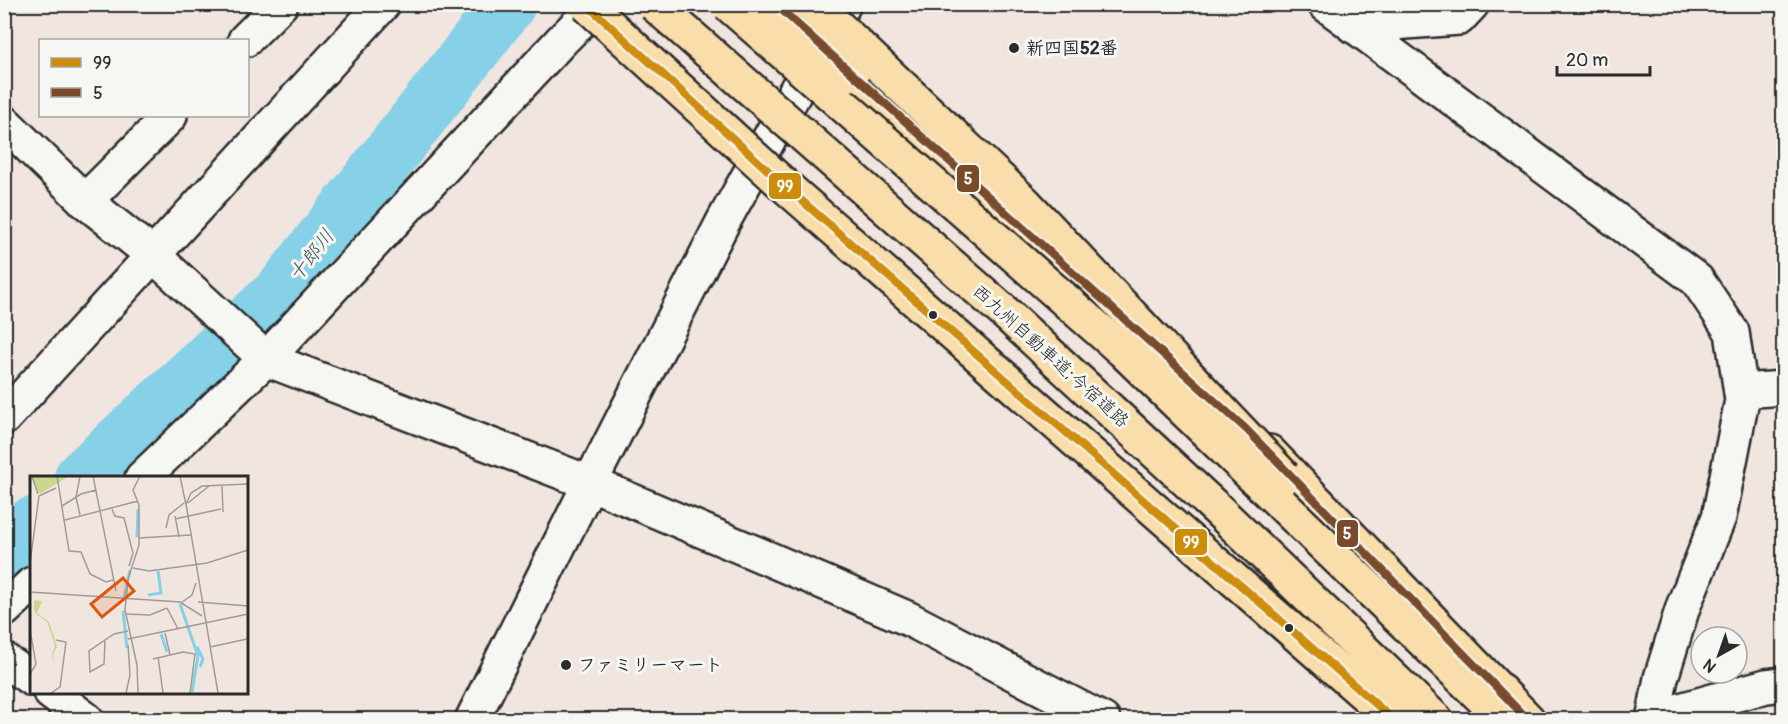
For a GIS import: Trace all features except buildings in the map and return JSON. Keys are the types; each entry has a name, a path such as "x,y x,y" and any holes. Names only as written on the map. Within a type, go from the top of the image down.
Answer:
{"highway":[{"path":"586,4 784,185 1394,720"},
{"name":"西九州自動車道;今宿道路","path":"654,4 1001,309 1209,501 1436,720"},
{"path":"728,4 1122,350 1505,720"},
{"path":"775,4 1246,429 1528,720"},
{"path":"814,4 1025,203 1513,720"}],"street":[{"path":"246,39 281,4"},
{"path":"4,418 383,4"},
{"path":"144,476 262,356 598,4"},
{"path":"472,720 723,222 843,4"},
{"path":"1325,4 1697,280 1732,332 1742,400 1719,517 1683,607 1661,678 1653,720"},
{"path":"1353,26 1459,18 1472,4"},
{"path":"86,201 169,117"},
{"path":"6,125 86,201 153,255 262,356 590,483 909,619 1103,720"},
{"path":"1741,391 1784,388"},
{"path":"4,610 30,586"},
{"path":"4,660 30,678"},
{"path":"1665,720 1677,711 1766,686 1784,684"},
{"path":"51,694 87,720"}],"waterway":[{"name":"十郎川","path":"84,476 282,292 508,4"},
{"name":"十郎川","path":"4,549 30,527"}],"transit line":[{"name":"99","path":"586,4 784,185 1394,720"},
{"name":"5","path":"775,4 1246,429 1528,720"}],"place":[{"name":"新四国52番","path":"1014,48"},
{"name":"ファミリーマート","path":"566,665"}]}
